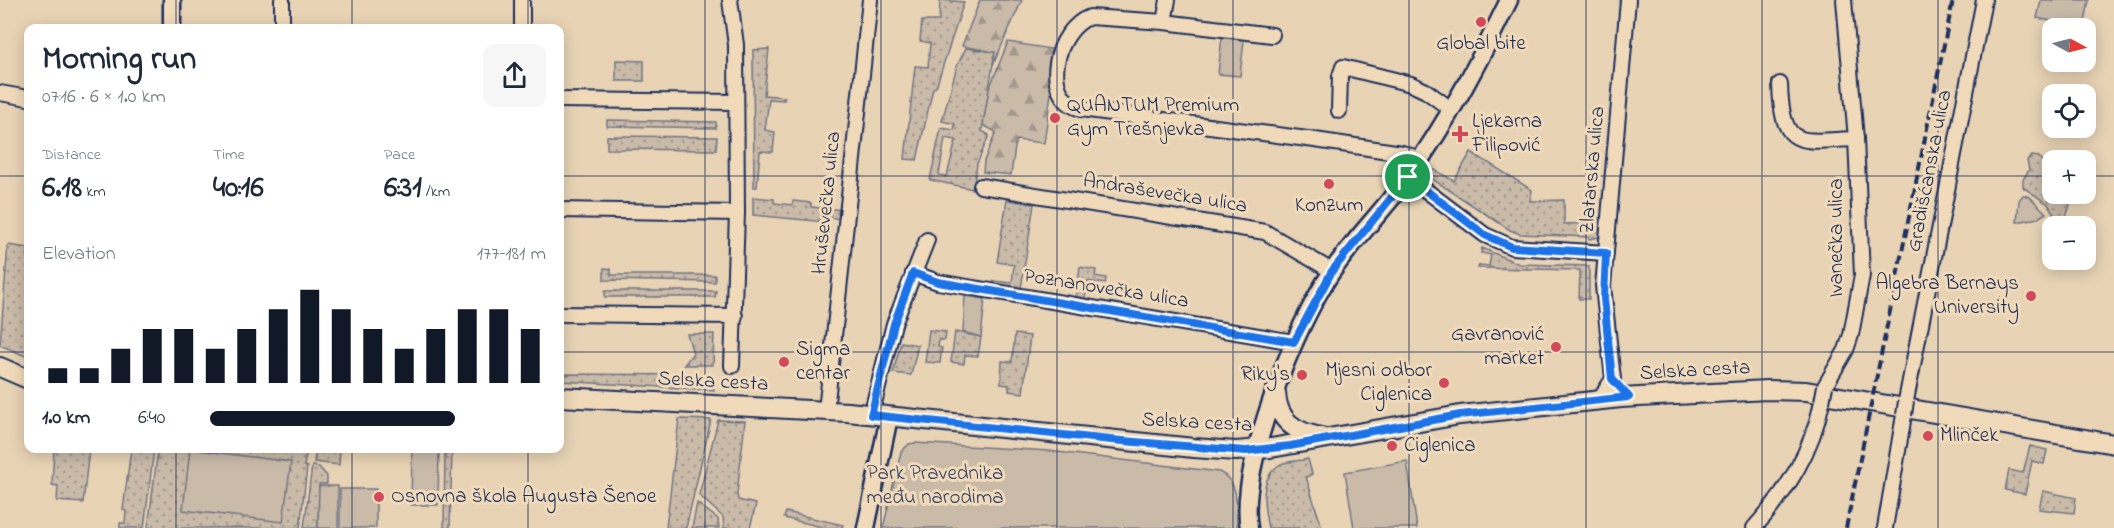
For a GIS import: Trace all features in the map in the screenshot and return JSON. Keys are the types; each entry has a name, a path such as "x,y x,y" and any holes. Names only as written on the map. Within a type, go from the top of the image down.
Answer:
{"main road":[{"path":"0,367 24,377"},
{"name":"Selska cesta","path":"564,397 826,411 1194,448 1257,450 1332,439 1450,416 1629,397 1746,390 1806,391 2114,444"},
{"path":"1276,392 1279,412 1289,425 1306,434 1332,439"}],"street":[{"path":"172,0 172,24"},
{"path":"282,0 282,24"},
{"path":"522,0 522,24"},
{"path":"730,0 736,45 737,213 732,366"},
{"name":"Hruševečka ulica","path":"826,411 870,0"},
{"path":"1164,22 1168,0"},
{"path":"1249,528 1247,493 1257,450 1294,342 1332,271 1408,177 1452,110 1476,71 1509,0"},
{"name":"Zlatarska ulica","path":"1612,379 1604,298 1606,253 1629,0"},
{"name":"Ivanečka ulica","path":"1755,528 1784,491 1807,453 1825,386 1836,369 1851,335 1860,293 1862,240 1844,0"},
{"name":"Gradišćanska ulica","path":"1885,528 1906,401 1984,0"},
{"path":"1272,35 1101,16 1080,20 1069,31 1061,49 1056,78 1060,97 1071,106 1081,110 1326,142 1402,153 1420,159"},
{"path":"1339,111 1340,76 1343,68 1411,84 1426,91 1452,110"},
{"path":"1780,84 1784,126 1792,135 1803,141 1856,140"},
{"path":"0,93 24,97"},
{"path":"564,100 736,102"},
{"path":"1408,177 1485,235 1512,247 1606,253"},
{"name":"Andraševečka ulica","path":"981,186 1265,232 1332,271"},
{"path":"564,210 737,213"},
{"path":"866,528 894,324 927,240"},
{"name":"Poznanovečka ulica","path":"913,273 938,282 1294,342"},
{"path":"564,314 735,316"},
{"path":"1599,400 1612,379 1629,397"}],"green space":[{"path":"940,0 964,2 936,87 933,88 917,160 905,159 915,66 928,67 930,43 920,41 922,21 939,21"},
{"path":"980,0 1022,0 993,65 995,52 962,46"},
{"path":"2041,0 2089,0 2086,18 2037,18"},
{"path":"1222,37 1244,40 1240,76 1218,74"},
{"path":"1008,42 1057,50 1044,143 1016,140 1011,175 983,172 984,161 996,132 983,125 989,89"},
{"path":"966,48 995,52 982,131 989,135 977,164 973,189 930,180 941,128 954,130 955,124 942,121 957,66","holes":["945,138 956,140 947,176 939,175"]},
{"path":"769,49 764,95 785,97 784,100 769,99 765,130 775,132 773,152 760,151 757,187 754,187 753,50"},
{"path":"616,60 644,61 644,81 616,81"},
{"path":"607,120 716,122 716,128 607,126"},
{"path":"607,136 717,137 716,150 607,149"},
{"path":"1471,152 1532,190 1530,201 1564,200 1564,224 1593,223 1593,219 1601,219 1599,237 1589,239 1588,237 1520,234 1510,230 1431,178 1426,186 1423,183 1433,169 1454,181"},
{"path":"2032,156 2039,157 2042,162 2042,200 2023,187 2023,179 2029,170 2027,160"},
{"path":"2023,195 2030,197 2046,213 2038,218 2017,222 2019,200"},
{"path":"753,197 774,199 774,203 792,205 793,201 811,203 811,207 842,210 841,219 827,217 826,222 753,215"},
{"path":"1007,200 1034,204 1021,288 993,284 994,281 1012,283 1014,265 997,262"},
{"path":"2048,204 2070,205 2066,216 2055,216"},
{"path":"8,245 24,247 24,355 0,345"},
{"path":"1482,248 1519,264 1589,266 1589,299 1579,299 1580,270 1478,268 1479,265 1489,266 1491,255 1481,253"},
{"path":"1080,267 1096,270 1095,276 1106,278 1105,284 1088,281 1085,298 1076,297"},
{"path":"604,268 611,269 611,275 715,275 715,282 604,280"},
{"path":"605,291 716,291 715,297 605,297"},
{"path":"965,296 985,299 981,337 963,332"},
{"path":"929,330 946,332 945,340 939,340 938,347 942,348 940,363 925,362"},
{"path":"955,332 981,337 978,356 965,355 964,364 951,362"},
{"path":"687,334 714,334 713,365 684,365 693,353"},
{"path":"1015,334 1030,336 1023,393 1009,391 1009,385 1001,384 1002,361 1012,362"},
{"path":"901,342 918,345 911,375 893,373"},
{"path":"564,374 700,375 711,379 714,390 564,381"},
{"path":"679,419 711,420 686,528 666,528"},
{"path":"718,420 745,421 737,494 738,500 756,504 750,528 724,528 723,517 699,495"},
{"name":"Park Pravednika među narodima","path":"909,444 1049,451 1219,472 1226,476 1234,489 1237,504 1237,528 883,528 901,452"},
{"path":"2030,446 2047,450 2044,464 2032,461 2025,494 2005,490 2009,470 2023,473"},
{"path":"54,453 89,453 83,503 57,501 58,486 52,485"},
{"path":"130,453 153,453 144,528 120,528 120,523 125,523 126,511 123,510"},
{"path":"157,453 306,453 304,466 307,467 300,528 148,528"},
{"path":"190,453 221,453 291,462 283,522 183,510"},
{"path":"315,453 340,453 339,465 314,462"},
{"path":"412,453 439,453 438,505 411,505"},
{"path":"445,453 452,453 450,528 444,528"},
{"path":"1308,459 1312,474 1306,477 1322,528 1268,528 1264,494 1272,471 1279,465"},
{"path":"1407,461 1417,528 1354,528 1345,472"},
{"path":"312,466 319,467 327,476 327,484 319,484 318,528 304,528"},
{"path":"319,486 338,486 338,528 318,528"},
{"path":"340,489 376,489 376,528 340,528"},
{"path":"2043,491 2076,498 2074,513 2039,509"},
{"path":"697,503 718,519 719,528 692,528"},
{"path":"786,512 843,525 842,528 826,528 784,518"}],"railway":[{"path":"1846,528 1953,0"}],"place":[{"name":"Global bite","path":"1481,22"},
{"name":"QUANTUM Premium Gym Trešnjevka","path":"1055,118"},
{"name":"Ljekarna Filipović","path":"1460,134"},
{"name":"Konzum","path":"1329,184"},
{"name":"Algebra Bernays University","path":"2031,296"},
{"name":"Gavranović market","path":"1556,347"},
{"name":"Sigma centar","path":"784,362"},
{"name":"Riky's","path":"1302,375"},
{"name":"Mjesni odbor Ciglenica","path":"1444,383"},
{"name":"Mlinček","path":"1928,436"},
{"name":"Ciglenica","path":"1392,446"},
{"name":"Osnovna škola Augusta Šenoe","path":"379,497"}],"route":[{"path":"1408,177 1485,235 1512,247 1523,250 1606,253 1604,298 1612,379 1629,397 1422,420 1353,435 1246,451 1194,448 871,415 894,324 913,273 938,282 1294,342 1332,271 1408,177"}]}
